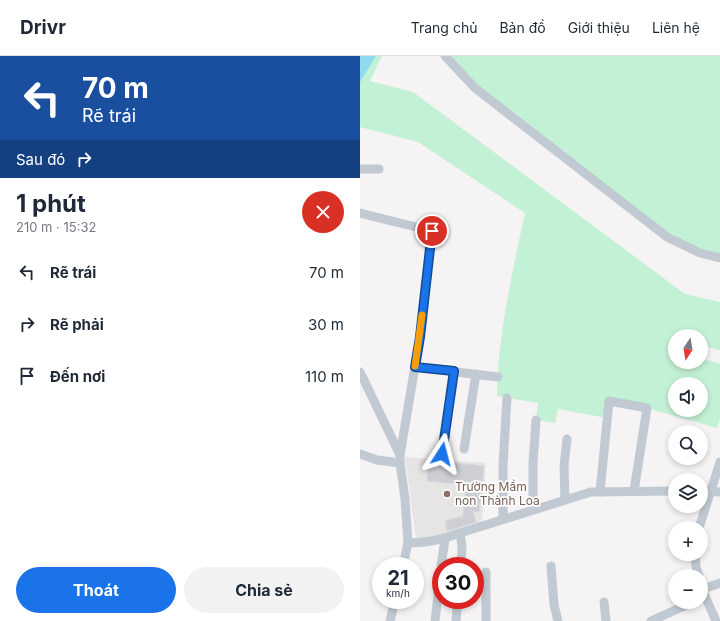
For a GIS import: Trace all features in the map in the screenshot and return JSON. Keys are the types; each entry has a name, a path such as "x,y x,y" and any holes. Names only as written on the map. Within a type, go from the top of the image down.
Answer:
{"street":[{"path":"445,56 475,88 666,237 700,253 720,258"},
{"path":"360,169 379,169"},
{"path":"360,213 432,231 420,337 400,459 405,498 408,543 405,557"},
{"path":"415,367 498,377"},
{"path":"442,454 454,371"},
{"path":"360,372 400,459"},
{"path":"464,449 476,374"},
{"path":"503,519 503,465 507,398"},
{"path":"600,492 609,401 646,408 634,491"},
{"path":"534,510 533,463 536,420"},
{"path":"565,500 564,466 567,439"},
{"path":"360,454 376,460 400,459"},
{"path":"708,486 720,462"},
{"path":"408,543 426,543 445,539 503,519 591,492 668,491"},
{"path":"708,492 720,492"},
{"path":"460,533 462,546 461,557"},
{"path":"443,557 445,539"},
{"path":"551,566 554,605 558,621"},
{"path":"486,572 486,621"},
{"path":"708,588 720,583"},
{"path":"604,602 606,621"},
{"path":"708,604 716,621"},
{"path":"390,621 393,609"},
{"path":"434,621 436,609"},
{"path":"456,621 457,609"},
{"path":"651,621 677,609"}],"shaded area":[{"name":"Trường Mầm non Thành Loa","path":"405,457 486,463 482,524 428,539 416,540"}],"green space":[{"path":"360,56 382,56 370,81 413,92 685,294 720,302 720,350 708,347 708,329 668,329 668,369 708,369 708,360 720,364 720,419 717,428 678,417 708,417 708,377 668,377 668,414 647,408 609,401 607,418 558,409 555,423 536,420 538,403 497,396 503,327 525,213 418,142 360,127"},
{"path":"445,56 720,56 720,146 717,144 720,147 720,258 667,237 475,88"}],"water":[{"path":"360,56 376,56 360,82"}],"building":[{"path":"429,460 484,466 479,512 473,511 476,522 447,531 445,521 463,516 466,485 427,481"}],"slow traffic":[{"path":"415,366 422,315"}],"place":[{"name":"Trường Mầm non Thành Loa","path":"447,494"}],"route":[{"path":"432,231 420,337 415,367 454,371 442,454"}]}
